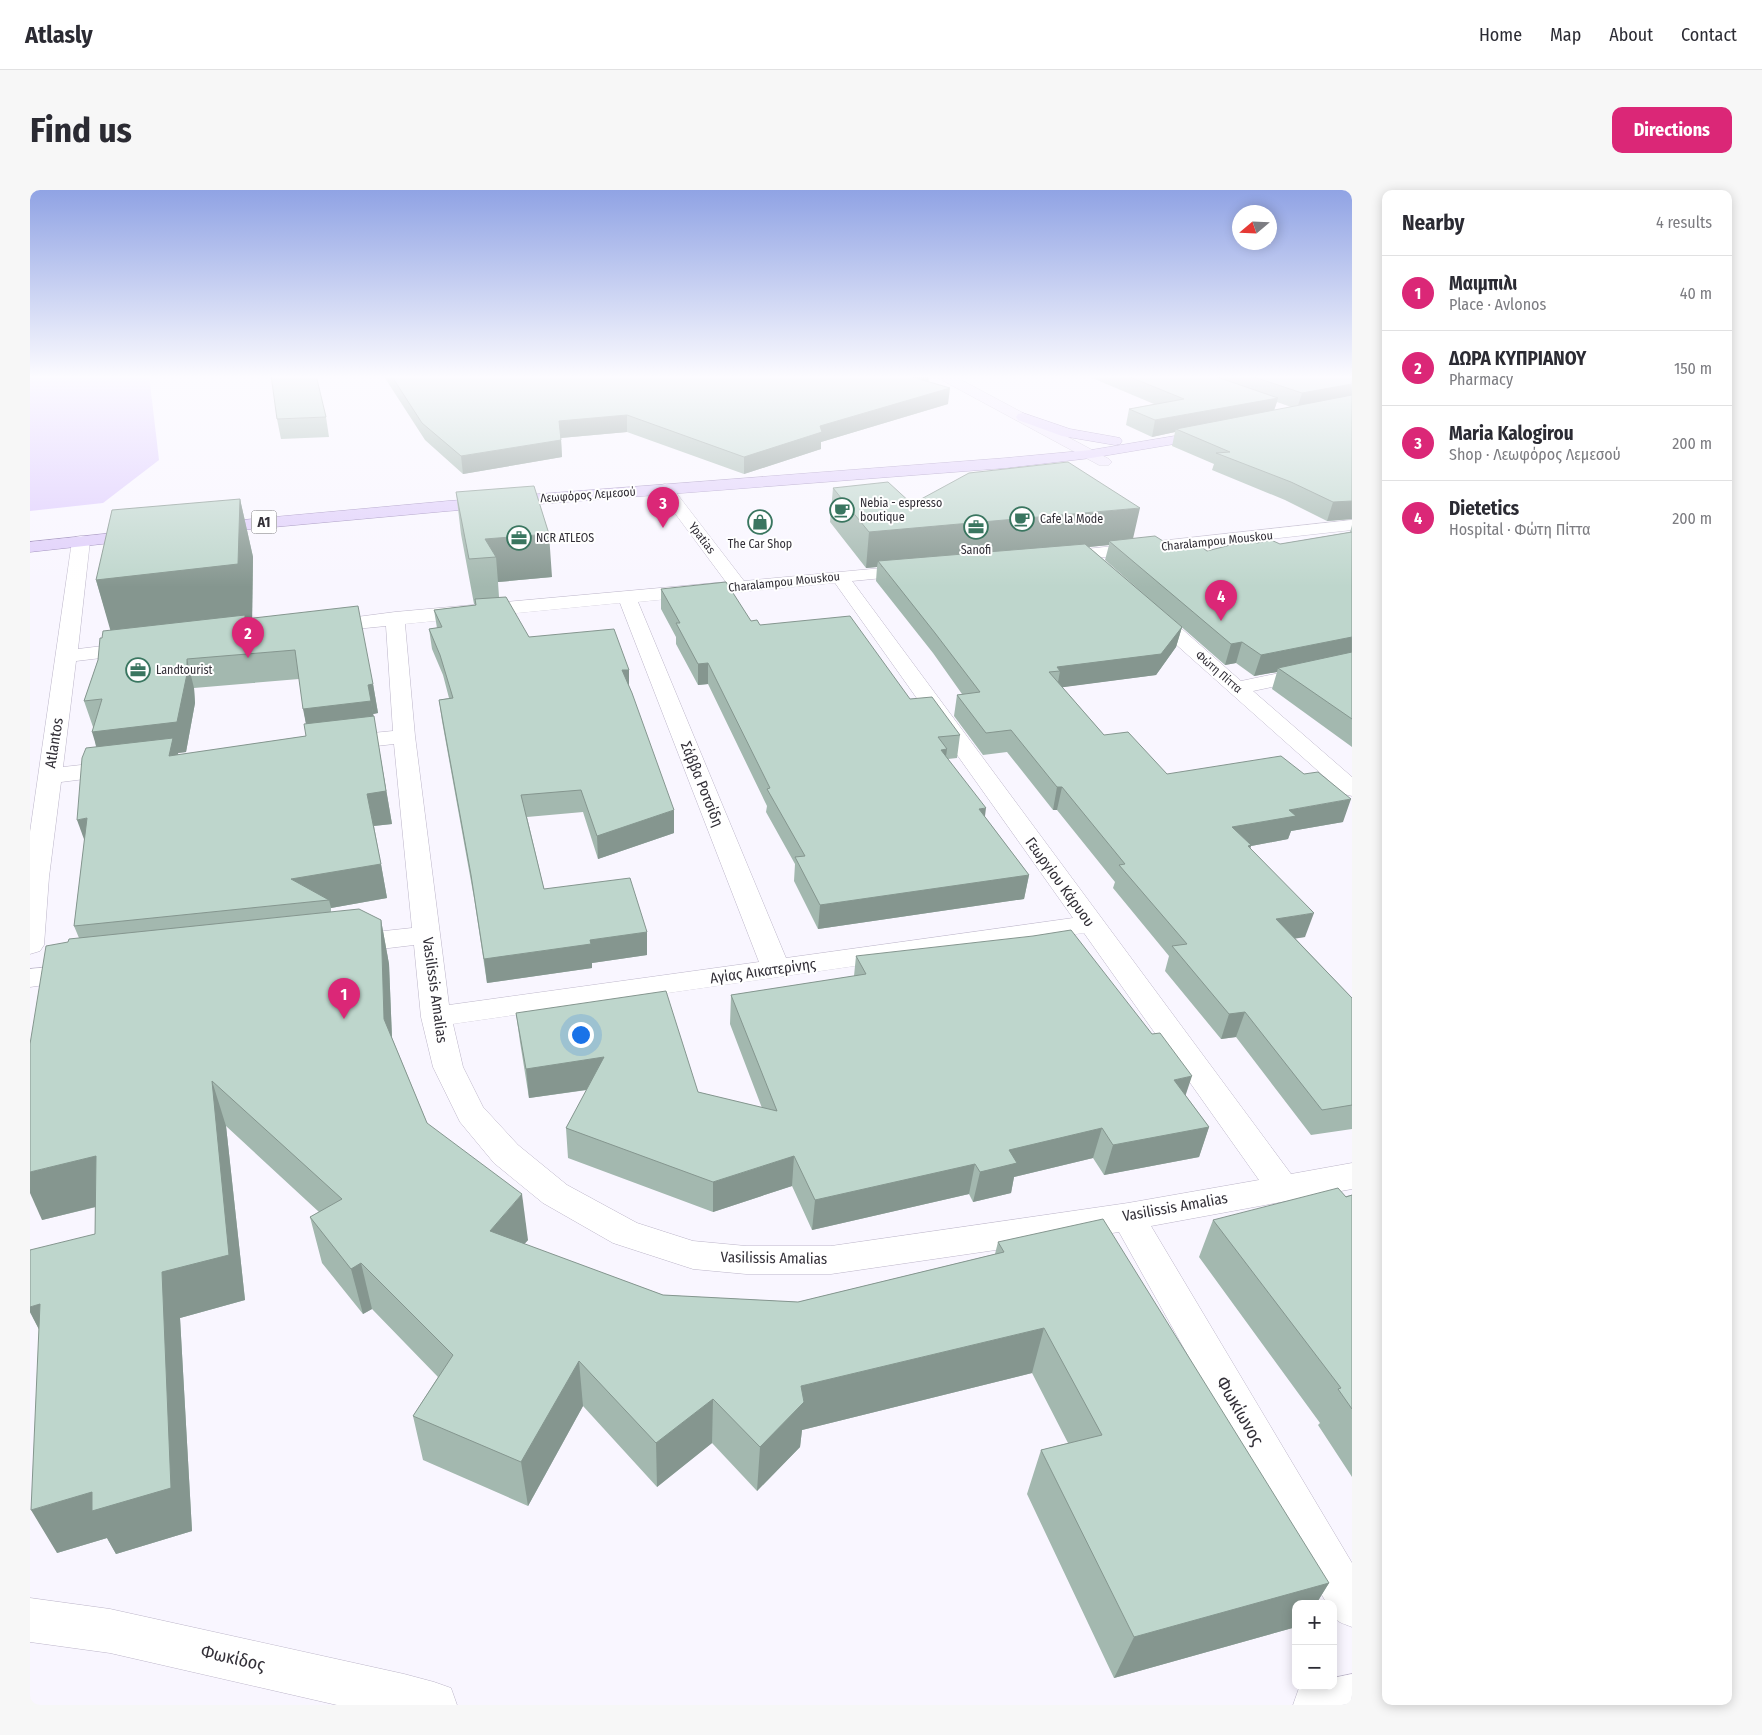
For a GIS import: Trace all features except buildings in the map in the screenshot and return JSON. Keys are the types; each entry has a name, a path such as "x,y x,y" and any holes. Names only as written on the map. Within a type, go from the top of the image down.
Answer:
{"main road":[{"path":"988,464 1014,456 1024,446"},
{"path":"1049,446 1086,459"},
{"path":"1066,446 1086,459"},
{"name":"Λεωφόρος Λεμεσού","path":"670,496 958,480 1153,446"},
{"name":"Λεωφόρος Λεμεσού","path":"199,536 434,522 988,464 1086,459 1218,447"},
{"path":"30,546 79,548 156,540"},
{"path":"30,562 79,548"}],"street":[{"name":"Ypatias","path":"670,496 739,587"},
{"name":"Charalampou Mouskou","path":"1046,558 1352,525"},
{"name":"Atlantos","path":"30,944 36,877 67,656 79,548"},
{"path":"1086,555 1108,574"},
{"name":"Charalampou Mouskou","path":"307,628 395,618 628,599 928,569"},
{"name":"Γεωργίου Κάρυου","path":"840,577 1282,1188"},
{"name":"Σάββα Ροτσίδη","path":"628,599 776,969"},
{"name":"Φώτη Πίττα","path":"1136,599 1352,789"},
{"name":"Vasilissis Amalias","path":"395,618 404,736 436,1018 448,1067 471,1114 506,1154 554,1194 625,1233 693,1254 746,1260 831,1260 1128,1217 1352,1176"},
{"path":"67,656 151,646"},
{"path":"1237,688 1352,664"},
{"path":"322,746 404,736"},
{"path":"49,776 136,766"},
{"name":"Αγίας Αικατερίνης","path":"436,1018 1090,924"},
{"path":"318,947 427,935"},
{"path":"30,978 100,970"},
{"name":"Φωκίωνος","path":"1128,1217 1352,1605"},
{"name":"Φωκίδος","path":"30,1620 110,1631 434,1705"},
{"path":"1316,1705 1352,1697"}],"shaded area":[{"path":"30,446 157,446 159,460 103,503 30,511"}],"place":[{"name":"Nebia - espresso boutique","path":"842,510"},
{"name":"Cafe la Mode","path":"1022,519"},
{"name":"The Car Shop","path":"760,522"},
{"name":"Sanofi","path":"976,527"},
{"name":"Maria Kalogirou","path":"663,528"},
{"name":"NCR ATLEOS","path":"519,538"},
{"name":"Dietetics","path":"1221,621"},
{"name":"ΔΩΡΑ ΚΥΠΡΙΑΝΟΥ","path":"248,658"},
{"name":"Landtourist","path":"138,670"},
{"name":"Μαιμπιλι","path":"344,1019"}]}
